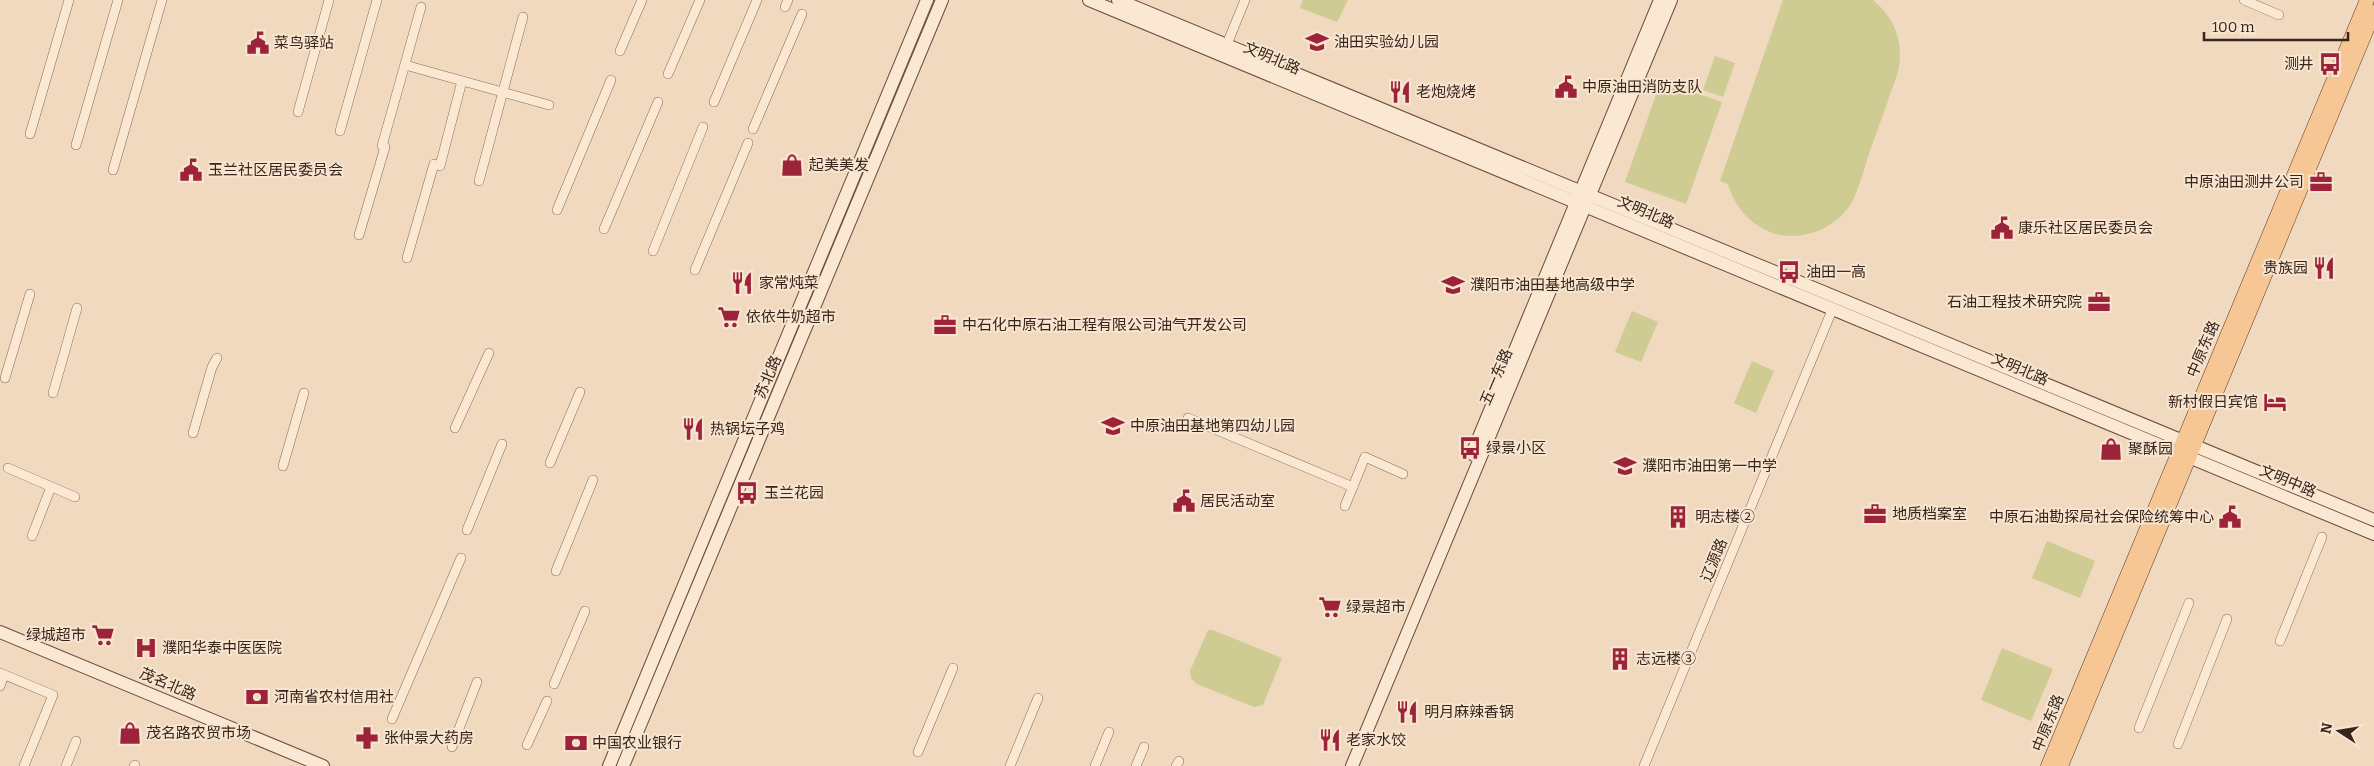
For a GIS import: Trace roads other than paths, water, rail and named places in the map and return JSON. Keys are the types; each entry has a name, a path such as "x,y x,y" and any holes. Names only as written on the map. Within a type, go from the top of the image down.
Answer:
{"main road":[{"name":"中原东路","path":"2061,766 2186,449 2367,0"},
{"name":"中原东路","path":"2048,766 2374,12"}],"street":[{"path":"30,134 69,0"},
{"path":"76,145 118,0"},
{"path":"113,170 162,0"},
{"path":"298,112 330,0"},
{"path":"340,131 378,0"},
{"path":"620,51 642,0"},
{"path":"668,74 700,0"},
{"path":"714,102 757,0"},
{"name":"苏北路","path":"609,766 927,0"},
{"name":"苏北路","path":"623,766 942,0"},
{"name":"文明北路","path":"1089,0 1583,197 1833,308 2186,449"},
{"name":"文明北路","path":"1118,0 1227,44 1583,197 2186,449"},
{"path":"1227,44 1245,0"},
{"name":"五一东路","path":"1352,766 1583,197 1660,0"},
{"name":"五一东路","path":"1343,766 1583,197 1671,0"},
{"path":"2244,0 2279,15"},
{"path":"359,235 421,7"},
{"path":"753,129 802,14"},
{"path":"478,181 522,17"},
{"path":"405,65 549,105"},
{"path":"557,210 611,80"},
{"path":"407,258 462,81"},
{"path":"604,229 658,102"},
{"path":"653,251 703,127"},
{"path":"695,270 748,143"},
{"path":"5,378 30,294"},
{"path":"53,393 78,308"},
{"name":"辽源路","path":"1644,766 1833,308"},
{"path":"455,428 489,353"},
{"path":"193,433 212,367 217,358"},
{"path":"550,463 580,392"},
{"path":"283,466 304,393"},
{"path":"1188,418 1353,487"},
{"path":"467,530 502,444"},
{"name":"文明中路","path":"2186,449 2374,520"},
{"name":"文明中路","path":"2186,449 2374,534"},
{"path":"1345,506 1366,457 1403,474"},
{"path":"8,468 75,497"},
{"path":"556,571 593,480"},
{"path":"32,536 51,486"},
{"path":"2280,641 2322,537"},
{"path":"392,718 461,558"},
{"path":"2139,728 2190,603"},
{"path":"554,684 585,611"},
{"path":"2178,744 2227,619"},
{"name":"茂名北路","path":"0,632 323,766"},
{"path":"918,752 953,668"},
{"path":"0,686 2,674 53,695 24,766"},
{"path":"452,747 477,682"},
{"path":"1010,766 1038,698"},
{"path":"527,745 547,702"},
{"path":"1095,766 1109,732"},
{"path":"66,766 76,741"},
{"path":"1136,766 1144,747"}],"place":[{"name":"油田实验幼儿园","path":"1317,42"},
{"name":"菜鸟驿站","path":"258,43"},
{"name":"测井","path":"2330,64"},
{"name":"中原油田消防支队","path":"1566,87"},
{"name":"老炮烧烤","path":"1400,92"},
{"name":"起美美发","path":"792,165"},
{"name":"玉兰社区居民委员会","path":"191,170"},
{"name":"中原油田测井公司","path":"2321,182"},
{"name":"康乐社区居民委员会","path":"2002,228"},
{"name":"贵族园","path":"2324,268"},
{"name":"油田一高","path":"1789,272"},
{"name":"家常炖菜","path":"742,283"},
{"name":"濮阳市油田基地高级中学","path":"1453,285"},
{"name":"石油工程技术研究院","path":"2099,302"},
{"name":"依依牛奶超市","path":"729,317"},
{"name":"中石化中原石油工程有限公司油气开发公司","path":"945,325"},
{"name":"新村假日宾馆","path":"2275,402"},
{"name":"中原油田基地第四幼儿园","path":"1113,426"},
{"name":"热锅坛子鸡","path":"693,429"},
{"name":"绿景小区","path":"1470,448"},
{"name":"聚酥园","path":"2111,449"},
{"name":"濮阳市油田第一中学","path":"1625,466"},
{"name":"玉兰花园","path":"747,493"},
{"name":"居民活动室","path":"1184,501"},
{"name":"地质档案室","path":"1875,514"},
{"name":"明志楼②","path":"1678,517"},
{"name":"中原石油勘探局社会保险统筹中心","path":"2230,517"},
{"name":"绿景超市","path":"1330,607"},
{"name":"绿城超市","path":"103,635"},
{"name":"濮阳华泰中医医院","path":"146,648"},
{"name":"志远楼③","path":"1620,659"},
{"name":"河南省农村信用社","path":"257,697"},
{"name":"明月麻辣香锅","path":"1407,712"},
{"name":"茂名路农贸市场","path":"130,733"},
{"name":"张仲景大药房","path":"367,738"},
{"name":"老家水饺","path":"1330,740"},
{"name":"中国农业银行","path":"576,743"}]}
